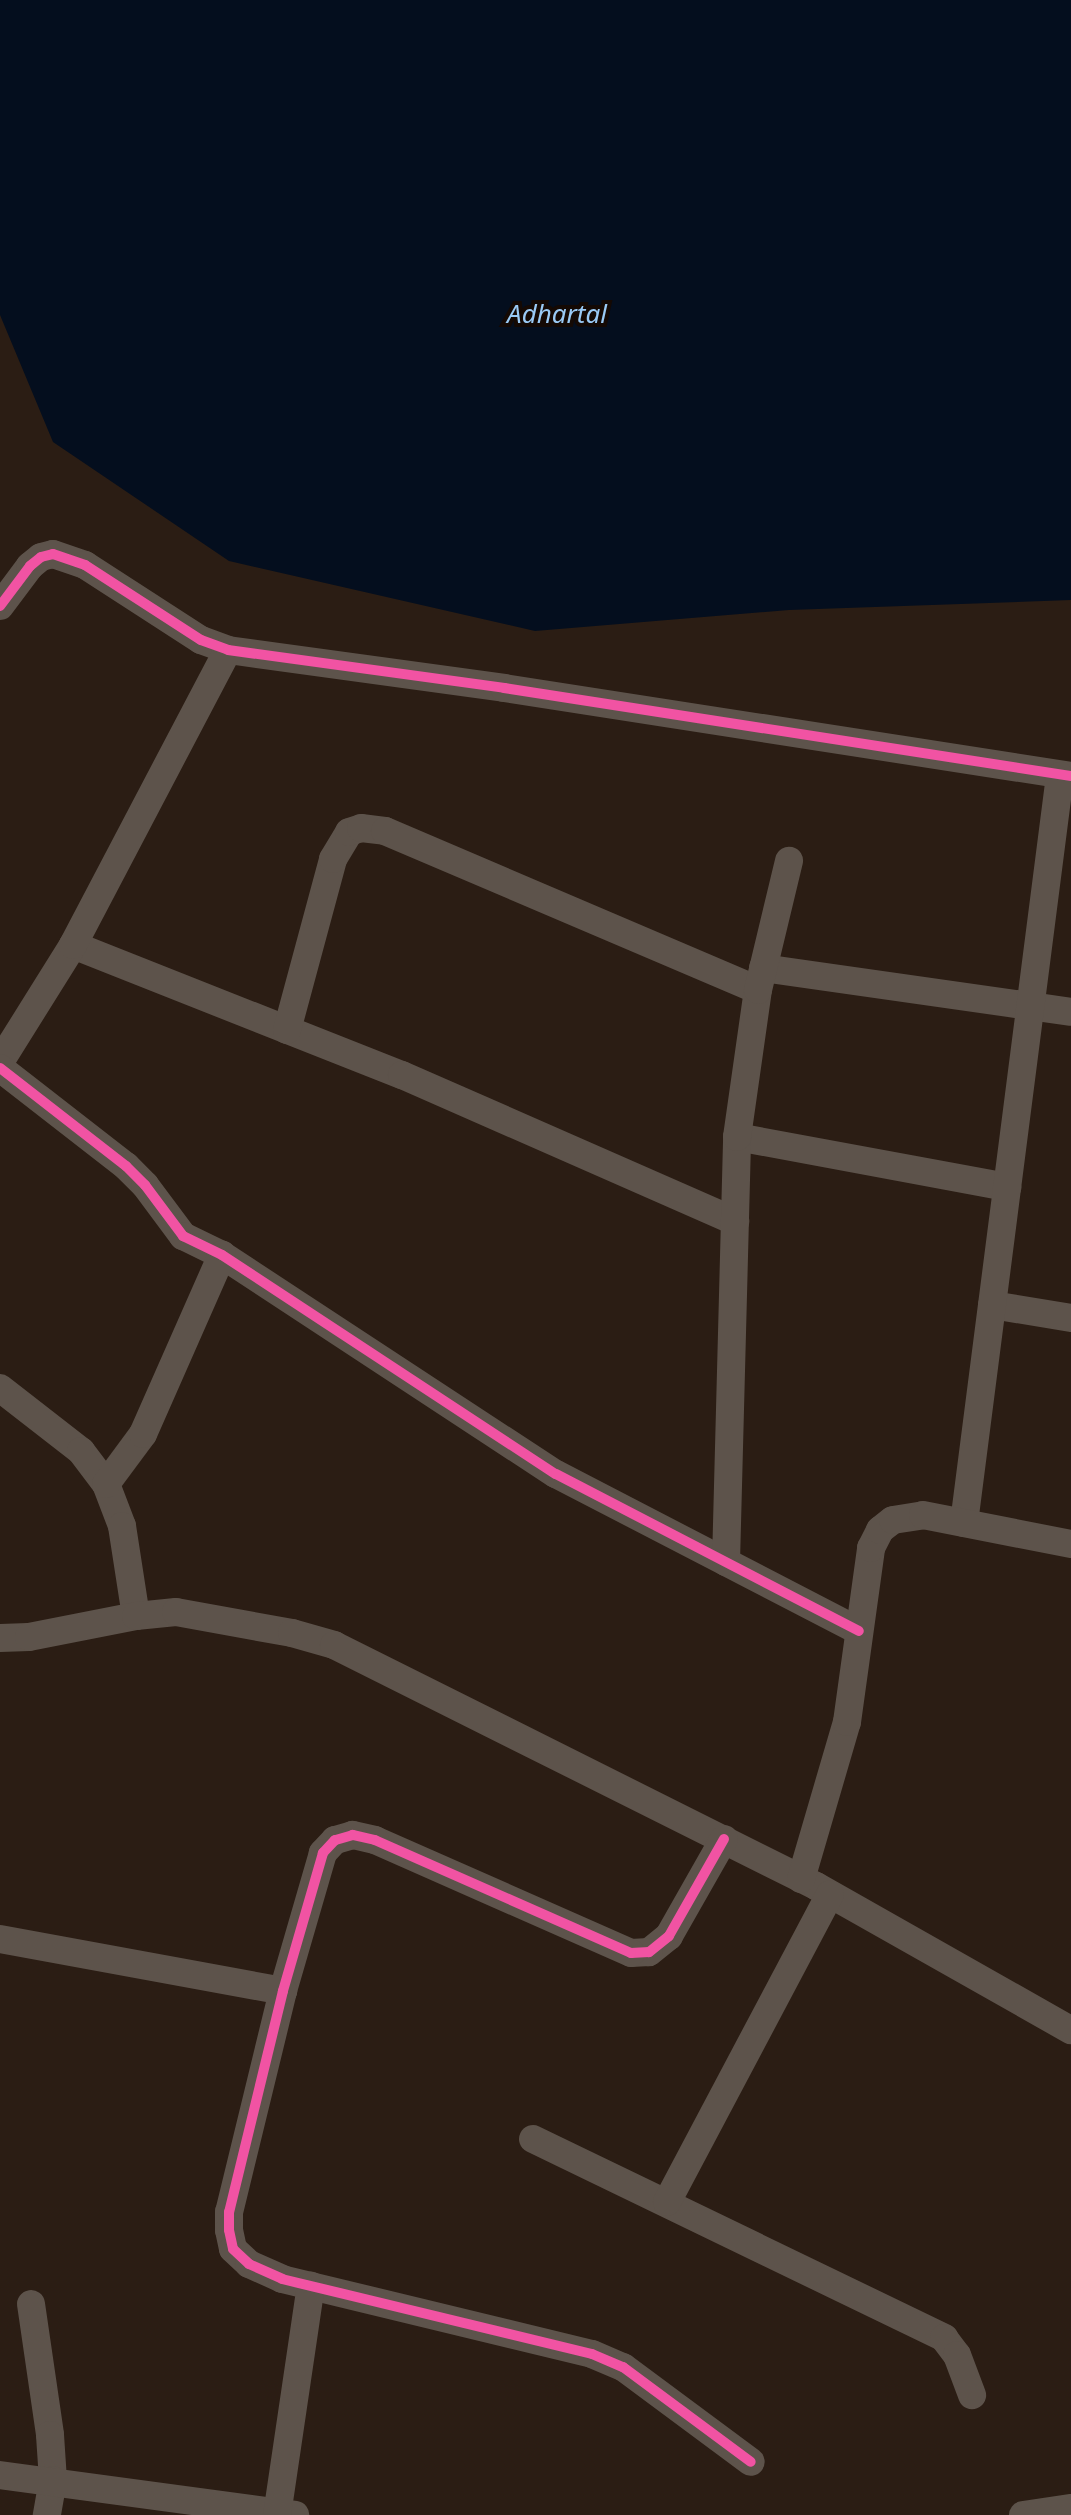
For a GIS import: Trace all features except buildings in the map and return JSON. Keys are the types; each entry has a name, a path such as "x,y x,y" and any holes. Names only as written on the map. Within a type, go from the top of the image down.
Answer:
{"street":[{"path":"3,596 41,557 53,554 68,558 201,640 228,650 504,688 1065,776 1030,1007 964,1523"},
{"path":"0,1062 73,945 228,650"},
{"path":"287,1030 333,859 349,832 361,828 385,831 761,979 1071,1012"},
{"path":"726,1562 737,1137 761,979 789,861"},
{"path":"73,945 402,1075 735,1221"},
{"path":"0,1068 126,1166 145,1185 183,1236 222,1255 556,1474 859,1631"},
{"path":"737,1137 1007,1187"},
{"path":"106,1484 143,1434 222,1255"},
{"path":"992,1305 1071,1318"},
{"path":"0,1388 81,1451 106,1484 122,1526 136,1616"},
{"path":"801,1879 847,1722 871,1548 880,1530 905,1516 923,1515 1071,1544"},
{"path":"0,1638 29,1637 136,1616 176,1612 292,1633 334,1645 830,1894 1071,2030"},
{"path":"724,1839 669,1936 649,1952 631,1953 375,1840 353,1835 335,1840 323,1853 283,1991 229,2212 229,2230 233,2249 249,2264 282,2279 592,2354 623,2367 751,2462"},
{"path":"667,2202 830,1894"},
{"path":"0,1939 283,1991"},
{"path":"533,2139 944,2338 957,2355 972,2395"},
{"path":"0,2475 284,2514 311,2286"},
{"path":"31,2304 50,2435 53,2480 47,2515"},
{"path":"1023,2515 1071,2508"}],"water":[{"name":"Adhartal","path":"0,0 1071,0 1071,600 789,610 535,631 229,561 53,442 0,315"}],"cycle path":[{"path":"0,606 30,566 41,557 53,554 85,565 201,640 228,650 504,688 1071,776"},
{"path":"0,1068 126,1166 145,1185 183,1236 222,1255 556,1474 859,1631"},
{"path":"724,1839 669,1936 649,1952 631,1953 375,1840 353,1835 335,1840 323,1853 283,1991 229,2212 229,2230 233,2249 249,2264 282,2279 592,2354 623,2367 751,2462"}]}
